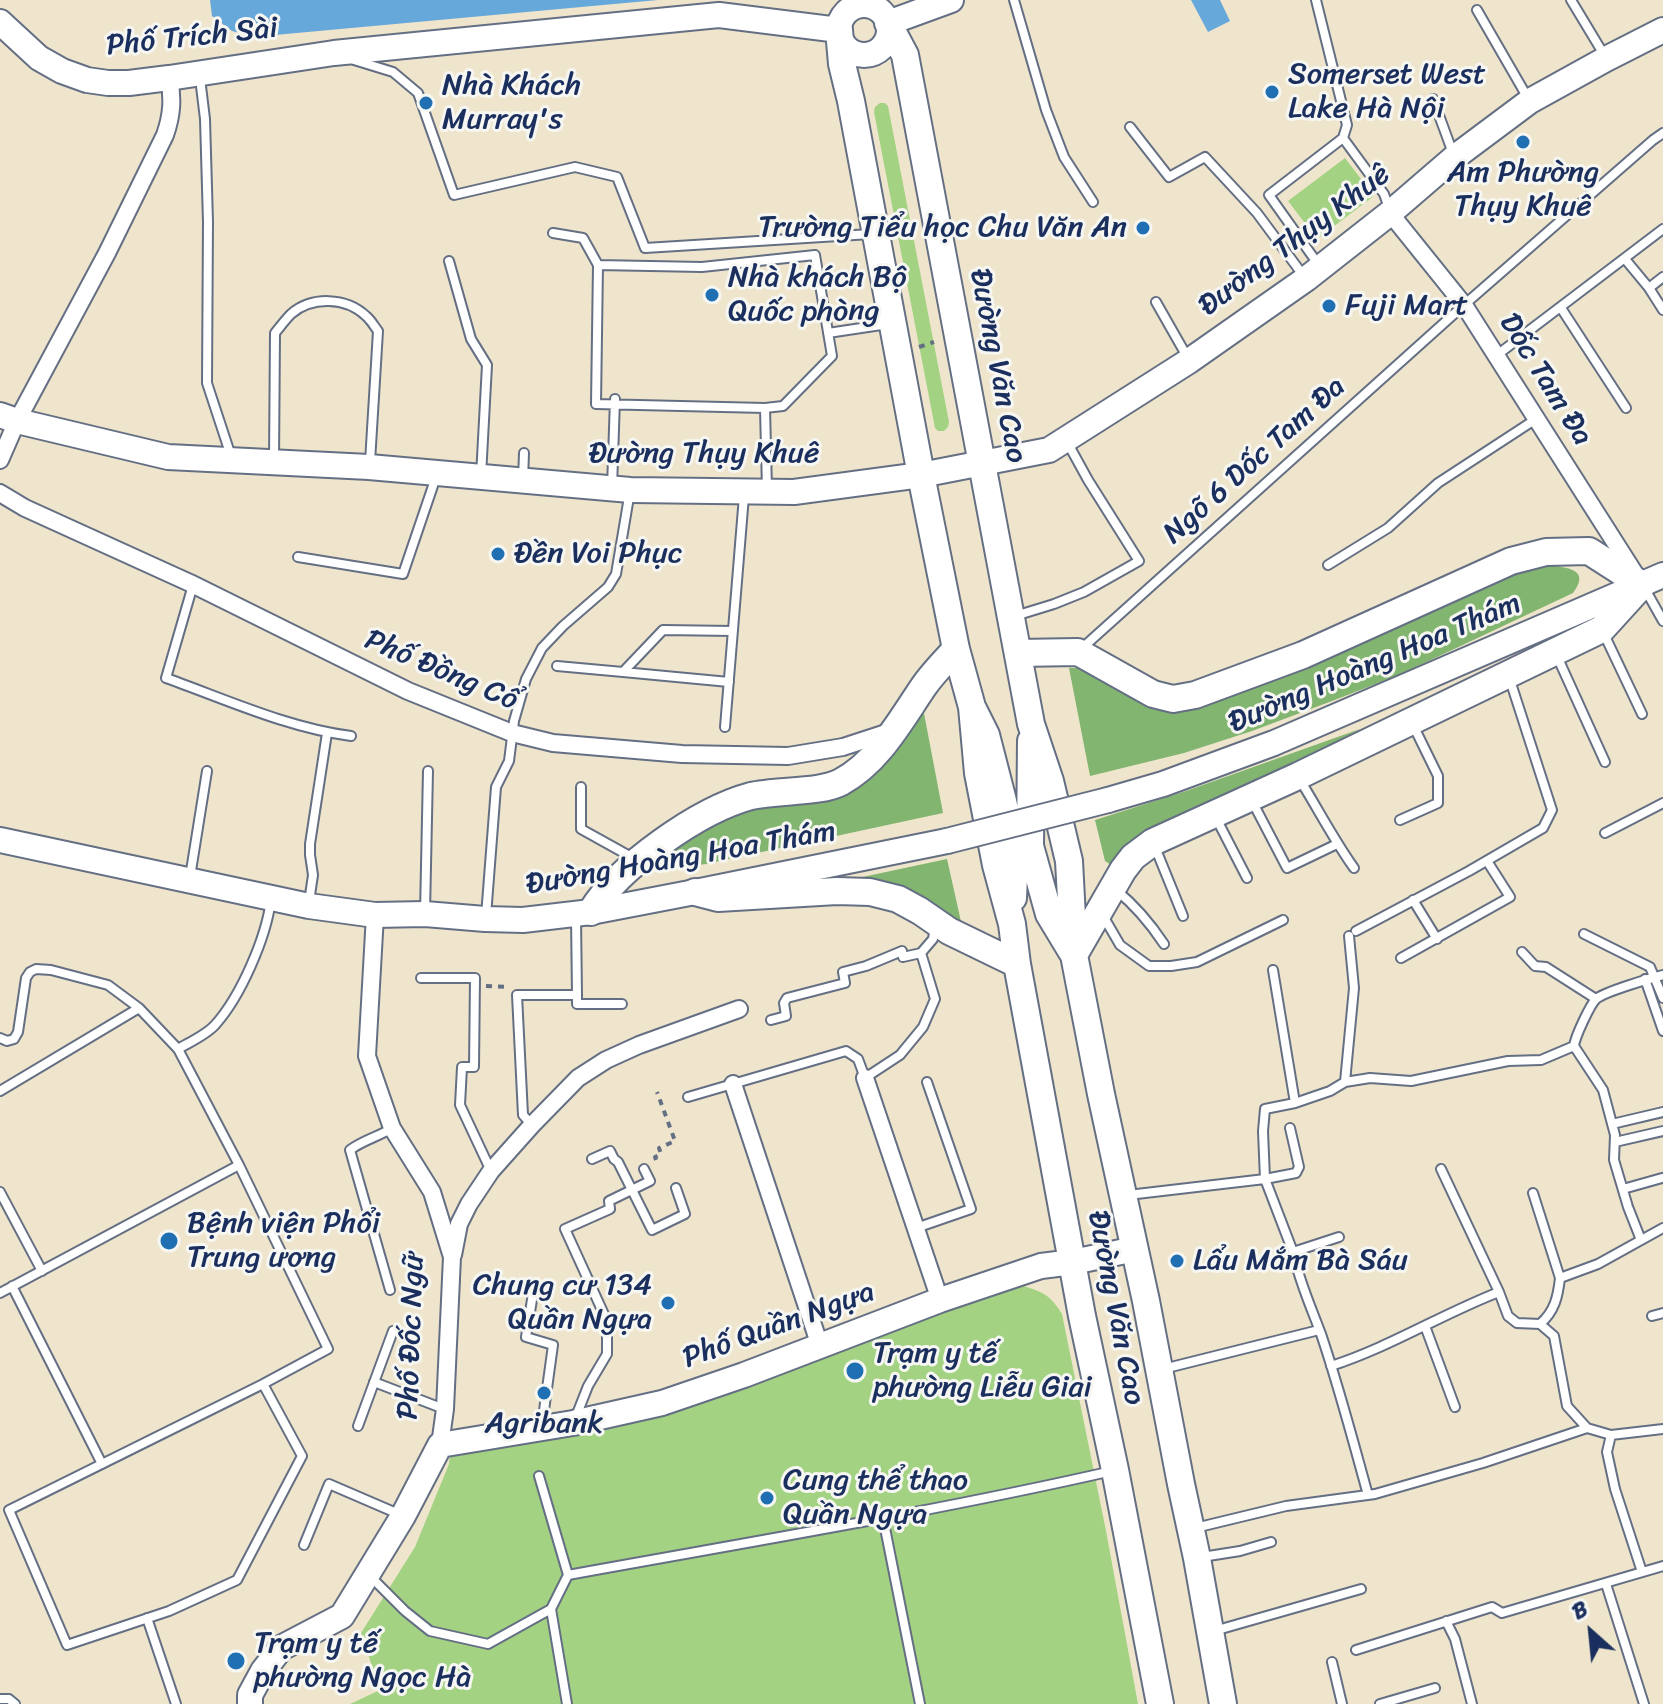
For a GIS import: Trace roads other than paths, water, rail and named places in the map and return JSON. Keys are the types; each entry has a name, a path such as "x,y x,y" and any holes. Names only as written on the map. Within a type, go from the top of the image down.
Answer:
{"main road":[{"path":"888,23 951,0"},
{"path":"865,5 880,10 888,23 887,40 882,47 868,54 851,51 839,30 844,15 850,9 865,5"},
{"name":"Phố Trích Sài","path":"0,22 39,58 62,71 108,83 169,78 334,53 719,15 839,30"},
{"name":"Đường Văn Cao","path":"888,23 905,55 1031,724 1050,781 1069,861 1074,955 1197,1558 1223,1704"},
{"name":"Đường Văn Cao","path":"839,30 842,64 921,475 956,649 972,707 978,773 996,865 1012,924 1082,1316 1160,1704"},
{"name":"Đường Thụy Khuê","path":"9,418 168,457 369,467 621,489 794,492 921,475 1049,450 1189,361 1314,274 1455,157 1530,101 1663,30"},
{"path":"1018,653 1078,652 1153,694 1173,699 1195,695 1303,655 1511,561 1546,552 1589,551 1653,580 1602,629 1298,776 1153,842 1133,857 1074,955"},
{"name":"Đường Hoàng Hoa Thám","path":"0,840 271,899 375,915 425,914 523,920 583,913 947,841 1163,784 1274,743 1653,580"},
{"path":"583,913 602,893 673,834 725,805 751,796 838,784 868,763 927,682 956,649"},
{"path":"695,892 718,898 870,892 898,899 949,931 1017,964"},
{"name":"Phố Quần Ngựa","path":"440,1445 573,1423 662,1403 1041,1266 1135,1249"},
{"name":"Phố Đốc Ngữ","path":"250,1704 250,1695 263,1671 281,1648 342,1616 403,1516 440,1445"}],"street":[{"path":"0,460 9,418 107,253 165,135 173,98 169,78"},
{"name":"Dốc Tam Đa","path":"1390,213 1464,305 1536,419 1653,580"},
{"name":"Phố Đồng Cổ","path":"0,493 25,508 193,585 408,691 512,733 553,743 682,754 788,756 843,747 893,731"},
{"name":"Phố Đốc Ngữ","path":"375,915 367,1056 392,1128 432,1192 452,1257 445,1409 440,1445"},
{"path":"452,1257 459,1224 491,1171 578,1078 606,1060 639,1045 739,1009"},
{"path":"865,1078 940,1300"},
{"path":"733,1084 820,1346"}],"lane":[{"path":"1014,0 1046,110 1064,157 1093,202"},
{"path":"1314,274 1269,195 1343,138 1347,125 1316,0"},
{"path":"1571,0 1606,59"},
{"path":"1477,10 1530,101"},
{"path":"334,53 393,72 418,93 454,195 575,167 617,177 645,248 876,234"},
{"path":"200,73 205,119 208,235 207,383 232,461"},
{"path":"1433,99 1455,157"},
{"path":"1130,127 1169,177 1205,157 1314,274"},
{"name":"Ngõ 6 Dốc Tam Đa","path":"1078,652 1464,305 1663,133"},
{"path":"1343,138 1384,194 1390,213"},
{"path":"1496,356 1663,229"},
{"path":"553,233 583,238 598,265 596,404 783,406 832,356 815,255 702,267 598,265"},
{"path":"1625,259 1663,310"},
{"path":"449,261 471,339 487,365 480,477"},
{"path":"1649,288 1663,277"},
{"path":"274,462 275,333 293,313 308,303 328,299 353,307 366,316 378,331 369,467"},
{"path":"1156,302 1189,361"},
{"path":"1561,308 1626,408"},
{"path":"828,333 893,324"},
{"path":"485,919 496,787 509,761 512,733 526,679 542,648 608,587 616,574 621,489 614,402"},
{"path":"725,727 733,631 756,491 765,408"},
{"path":"1328,565 1388,528 1438,483 1536,419"},
{"path":"1011,617 1084,592 1139,561 1066,439"},
{"path":"523,480 524,453"},
{"path":"298,557 403,574 438,473"},
{"path":"1653,580 1663,621"},
{"path":"193,585 166,678 327,733 351,736"},
{"path":"1602,629 1642,714"},
{"path":"623,672 663,630 733,631"},
{"path":"1555,653 1605,762"},
{"path":"557,666 729,682"},
{"path":"1345,1082 1354,988 1353,933 1543,828 1552,810 1508,676"},
{"path":"1400,820 1438,803 1438,776 1411,721"},
{"path":"309,906 313,875 310,844 327,733"},
{"path":"190,882 207,771"},
{"path":"425,914 428,771"},
{"path":"1298,776 1354,868"},
{"path":"581,787 581,829 639,861"},
{"path":"1250,797 1287,868 1337,844"},
{"path":"1605,833 1663,803"},
{"path":"1214,814 1247,878"},
{"path":"1153,842 1183,916"},
{"path":"1401,958 1510,897 1487,861"},
{"path":"1164,944 1133,903 1106,898 1120,945 1149,966 1197,962 1283,920"},
{"path":"178,1049 213,1027 236,996 268,922 271,899"},
{"path":"1413,900 1437,939"},
{"path":"583,913 577,1004 622,1004"},
{"path":"771,1020 786,1016 784,1003 787,998 845,983 843,972 902,951 903,957 921,953 933,939 936,921"},
{"path":"1584,934 1650,967 1659,976 1663,998"},
{"path":"1522,952 1535,966 1546,967 1596,999"},
{"path":"688,1097 846,1051 858,1059 865,1078 900,1055 923,1027 935,999 921,953"},
{"path":"0,1038 7,1041 14,1039 18,1032 26,978 36,969 108,985 139,1008 178,1049 239,1165 328,1349 9,1510 67,1645 169,1611 237,1580 302,1456 263,1384"},
{"path":"1273,970 1295,1103"},
{"path":"1641,1240 1614,1160 1615,1142 1603,1090 1574,1046 1575,1037 1596,999 1659,976"},
{"path":"421,978 475,978 474,1067 462,1067 460,1105 491,1171"},
{"path":"1645,979 1663,1031"},
{"path":"532,1125 523,1115 517,995 577,995"},
{"path":"0,1091 139,1008"},
{"path":"1368,1495 1331,1366 1265,1179 1265,1109 1295,1103 1330,1091 1345,1082 1370,1078 1411,1081 1508,1061 1541,1060 1574,1046"},
{"path":"916,1228 971,1209 927,1082"},
{"path":"1612,1124 1663,1112"},
{"path":"390,1290 350,1150 362,1141 392,1128"},
{"path":"1123,1196 1296,1173 1299,1167 1290,1128"},
{"path":"1615,1142 1663,1131"},
{"path":"592,1159 610,1151 652,1230 685,1214 676,1188"},
{"path":"0,1293 239,1165"},
{"path":"573,1423 588,1386 607,1354 607,1321 565,1229 610,1209 609,1201 650,1181 644,1169"},
{"path":"1441,1169 1508,1316 1517,1323 1540,1324 1554,1336 1567,1406 1587,1428 1611,1435 1663,1429"},
{"path":"1623,1189 1662,1178"},
{"path":"0,1192 42,1271"},
{"path":"1533,1193 1560,1278 1554,1306 1540,1324"},
{"path":"1560,1278 1598,1264 1663,1228"},
{"path":"1293,1252 1339,1237"},
{"path":"12,1286 102,1464"},
{"path":"523,1286 534,1287 526,1337 553,1345 542,1428"},
{"path":"1331,1366 1358,1357 1499,1292"},
{"path":"1652,1316 1663,1313"},
{"path":"1425,1326 1455,1407"},
{"path":"1159,1370 1319,1330"},
{"path":"358,1426 393,1331"},
{"path":"374,1382 445,1409"},
{"path":"1190,1529 1286,1506 1368,1495 1483,1463 1587,1428"},
{"path":"1611,1435 1607,1452 1615,1489 1642,1572"},
{"path":"568,1575 883,1518 1115,1470"},
{"path":"368,1575 430,1631 488,1644 551,1609 568,1575 539,1476"},
{"path":"304,1545 329,1484 403,1516"},
{"path":"883,1518 920,1704"},
{"path":"1197,1558 1271,1542"},
{"path":"1356,1650 1492,1607 1502,1613 1663,1566"},
{"path":"1606,1584 1644,1704"},
{"path":"1210,1632 1361,1589"},
{"path":"551,1609 567,1704"},
{"path":"147,1618 176,1704"},
{"path":"1446,1621 1455,1639 1472,1704"},
{"path":"1332,1662 1342,1704"},
{"path":"1380,1704 1435,1688"},
{"path":"0,1699 9,1699 15,1704"}],"water":[{"path":"210,0 658,0 253,37 232,31 212,16"},
{"path":"1191,0 1220,0 1230,21 1208,32"}],"place":[{"name":"Somerset West Lake Hà Nội","path":"1272,92"},
{"name":"Nhà Khách Murray's","path":"426,103"},
{"name":"Am Phường Thụy Khuê","path":"1523,142"},
{"name":"Trường Tiểu học Chu Văn An","path":"1143,228"},
{"name":"Nhà khách Bộ Quốc phòng","path":"712,295"},
{"name":"Fuji Mart","path":"1329,306"},
{"name":"Đền Voi Phục","path":"498,554"},
{"name":"Bệnh viện Phổi Trung ương","path":"169,1241"},
{"name":"Lẩu Mắm Bà Sáu","path":"1177,1261"},
{"name":"Chung cư 134 Quần Ngựa","path":"668,1303"},
{"name":"Trạm y tế phường Liễu Giai","path":"855,1371"},
{"name":"Agribank","path":"544,1393"},
{"name":"Cung thể thao Quần Ngựa","path":"767,1498"},
{"name":"Trạm y tế phường Ngọc Hà","path":"236,1661"}]}
